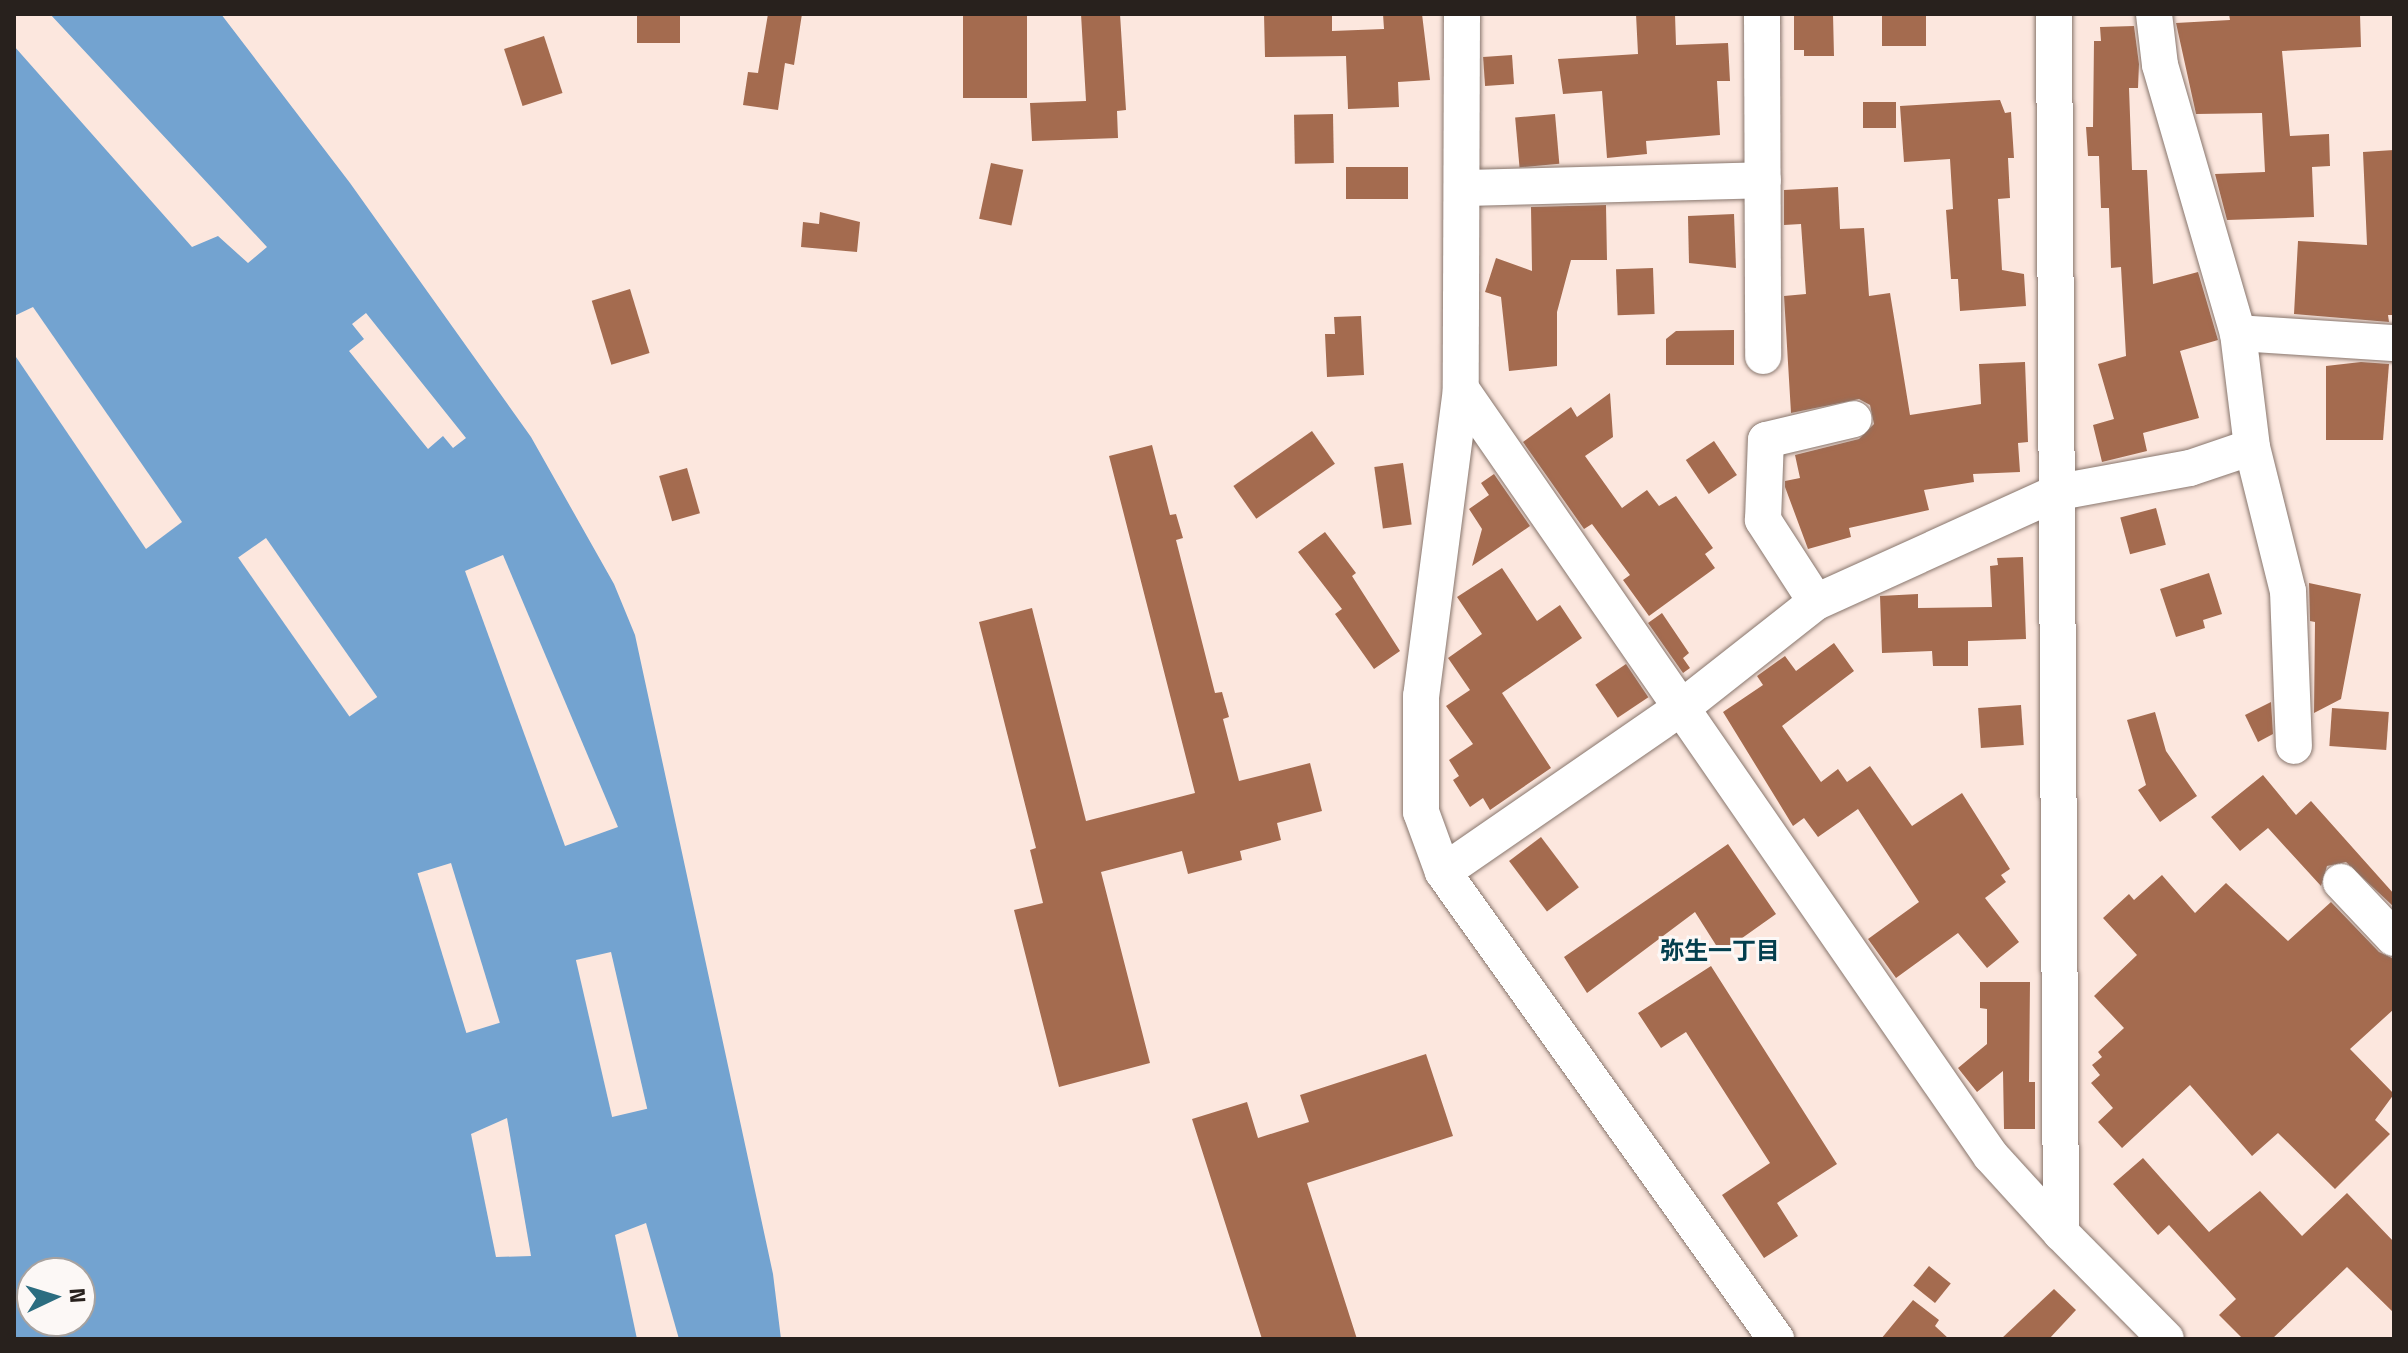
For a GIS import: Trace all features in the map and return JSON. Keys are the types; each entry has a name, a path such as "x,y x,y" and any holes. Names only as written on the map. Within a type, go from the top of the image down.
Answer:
{"street":[{"path":"1462,14 1465,188 1461,389 1421,696 1421,812 1443,872 1776,1339"},
{"path":"1762,14 1763,356"},
{"path":"2054,14 2061,1233"},
{"path":"2154,14 2160,65 2238,333 2252,447 2288,591 2294,746"},
{"path":"1465,188 1763,180"},
{"path":"2238,333 2394,343"},
{"path":"1461,389 1685,705 1991,1156 2061,1233 2166,1339"},
{"path":"1816,602 1763,520 1766,440 1854,419"},
{"path":"1443,872 1685,705 1816,602 2059,492 2190,468 2252,447"},
{"path":"2341,882 2394,938"}],"water":[{"path":"14,14 221,14 350,183 531,437 614,584 635,635 773,1274 781,1339 14,1339"}],"pier":[{"path":"14,14 50,14 267,247 248,263 218,236 192,247 14,46"},
{"path":"33,307 182,522 146,549 14,354 14,316"},
{"path":"366,313 466,438 453,448 443,436 428,449 349,351 364,339 352,324"},
{"path":"266,538 377,697 349,716 238,558"},
{"path":"503,555 618,827 565,846 465,571"},
{"path":"451,863 500,1023 466,1033 418,873"},
{"path":"611,952 647,1109 612,1117 576,960"},
{"path":"507,1118 531,1256 496,1257 471,1134"},
{"path":"646,1223 679,1339 637,1339 615,1235"}],"building":[{"path":"637,14 680,14 680,43 637,43"},
{"path":"768,14 802,14 794,65 785,63 778,110 743,105 748,72 758,73"},
{"path":"963,14 1027,14 1027,98 963,98"},
{"path":"1081,14 1120,14 1126,110 1117,111 1118,138 1032,141 1030,103 1086,101"},
{"path":"1264,14 1332,14 1332,31 1384,29 1383,14 1422,14 1430,80 1398,82 1399,107 1348,109 1346,56 1265,57"},
{"path":"1636,14 1675,14 1676,45 1728,43 1730,81 1717,81 1720,135 1646,141 1647,154 1607,158 1602,91 1563,94 1558,59 1638,54"},
{"path":"1794,14 1833,14 1834,56 1804,56 1804,50 1794,50"},
{"path":"1882,14 1926,14 1926,46 1882,46"},
{"path":"2229,14 2360,14 2361,47 2282,51 2290,136 2329,134 2330,166 2312,167 2314,217 2227,220 2215,174 2265,172 2262,113 2196,114 2176,23 2230,20"},
{"path":"2134,26 2139,64 2138,88 2129,88 2132,170 2147,170 2153,284 2198,272 2218,340 2180,351 2199,418 2143,433 2147,451 2102,462 2093,425 2114,419 2098,364 2126,356 2121,267 2111,268 2109,208 2101,208 2099,156 2088,156 2086,127 2093,127 2094,41 2101,41 2100,27"},
{"path":"544,36 563,93 523,106 504,49"},
{"path":"1512,55 1514,84 1485,86 1483,57"},
{"path":"2000,100 2005,113 2011,112 2014,158 2008,158 2010,198 1998,199 2002,270 2024,274 2026,306 1960,311 1958,279 1951,279 1946,210 1953,209 1950,159 1904,162 1900,106"},
{"path":"1863,102 1896,102 1896,128 1863,128"},
{"path":"1333,114 1334,163 1295,164 1294,115"},
{"path":"1555,114 1559,164 1520,167 1515,117"},
{"path":"2394,150 2394,315 2388,315 2389,322 2294,314 2298,241 2367,245 2363,152"},
{"path":"991,163 1023,170 1011,226 979,219"},
{"path":"1346,167 1408,167 1408,199 1346,199"},
{"path":"1838,187 1840,229 1864,228 1869,296 1890,293 1910,415 1981,404 1979,364 2025,362 2028,442 2018,443 2020,472 1973,474 1974,482 1924,490 1929,510 1849,528 1851,537 1808,549 1785,487 1785,481 1800,478 1795,455 1859,439 1874,424 1870,405 1859,399 1791,413 1784,296 1806,294 1801,224 1784,225 1784,190"},
{"path":"1606,205 1607,260 1571,260 1557,312 1557,366 1509,371 1501,297 1485,292 1496,258 1532,271 1531,207"},
{"path":"820,212 860,222 857,252 801,247 803,222 819,224"},
{"path":"1734,214 1736,268 1689,263 1688,216"},
{"path":"1653,268 1655,314 1618,315 1616,269"},
{"path":"630,289 650,353 611,365 592,301"},
{"path":"1361,316 1364,375 1327,377 1325,334 1335,334 1334,317"},
{"path":"1734,330 1734,365 1666,365 1666,339 1676,331"},
{"path":"2361,362 2389,364 2383,440 2326,440 2326,366"},
{"path":"1610,393 1613,437 1585,456 1622,508 1647,490 1659,506 1676,496 1713,548 1705,554 1715,568 1649,616 1623,580 1630,575 1592,524 1584,529 1523,442 1571,407 1577,417"},
{"path":"1312,431 1335,464 1256,519 1233,486"},
{"path":"1714,441 1737,475 1709,494 1686,460"},
{"path":"1152,445 1170,515 1176,514 1183,538 1176,540 1215,693 1222,692 1229,717 1223,719 1239,781 1310,763 1322,811 1277,823 1281,840 1240,851 1242,860 1188,874 1182,851 1101,872 1150,1063 1059,1087 1014,910 1043,903 1030,850 1036,848 979,622 1032,608 1086,821 1195,793 1109,456"},
{"path":"1403,463 1412,524 1383,528 1374,467"},
{"path":"687,468 700,513 672,521 659,476"},
{"path":"1494,474 1530,526 1472,566 1482,529 1469,509 1489,495 1481,483"},
{"path":"2156,508 2166,545 2130,554 2120,518"},
{"path":"1325,532 1356,573 1352,576 1400,651 1374,669 1335,614 1342,609 1298,552"},
{"path":"2023,557 2026,639 1968,641 1968,666 1933,666 1932,651 1882,653 1880,596 1918,594 1918,608 1992,607 1990,566 1998,565 1997,558"},
{"path":"1502,568 1537,621 1560,605 1582,638 1502,693 1551,768 1490,810 1483,798 1470,807 1453,780 1459,776 1449,760 1473,744 1446,706 1470,690 1448,658 1482,634 1457,597"},
{"path":"2209,573 2222,614 2203,620 2205,628 2176,637 2160,589"},
{"path":"2309,583 2361,594 2341,699 2314,713 2315,622 2310,621"},
{"path":"1662,613 1689,653 1683,658 1690,668 1683,673 1648,623"},
{"path":"1834,643 1854,671 1782,726 1821,782 1838,769 1847,782 1870,766 1912,826 1962,793 2010,869 2001,875 2006,882 1985,898 2019,942 1987,968 1958,933 1896,978 1868,939 1919,902 1858,809 1818,837 1804,818 1793,826 1723,712 1763,685 1757,676 1785,656 1796,671"},
{"path":"1626,664 1648,697 1618,718 1595,685"},
{"path":"2271,702 2273,734 2258,742 2245,715"},
{"path":"2021,705 2024,745 1981,748 1978,708"},
{"path":"2332,708 2389,712 2386,750 2329,746"},
{"path":"2155,712 2166,751 2197,796 2160,822 2138,790 2146,785 2127,720"},
{"path":"2263,775 2296,815 2311,801 2394,894 2394,907 2346,862 2327,866 2321,886 2268,828 2240,851 2211,817"},
{"path":"1541,837 1579,887 1547,911 1509,861"},
{"path":"1728,844 1776,914 1721,953 1695,912 1587,993 1564,957"},
{"path":"2162,875 2195,913 2226,883 2288,941 2331,902 2379,952 2394,959 2394,1009 2350,1049 2394,1094 2375,1120 2390,1134 2335,1189 2278,1133 2252,1156 2190,1085 2122,1148 2098,1122 2113,1108 2091,1083 2100,1075 2092,1065 2102,1057 2098,1052 2124,1028 2094,996 2137,955 2103,918 2129,894 2134,900"},
{"path":"1711,966 1837,1164 1777,1203 1798,1236 1764,1258 1722,1195 1770,1163 1686,1032 1661,1048 1638,1013"},
{"path":"1980,982 2030,982 2029,1082 2035,1082 2035,1129 2004,1129 2003,1071 1977,1092 1958,1068 1987,1044 1987,1009 1980,1008"},
{"path":"1426,1054 1453,1136 1307,1183 1357,1339 1262,1339 1192,1119 1247,1102 1258,1138 1309,1122 1300,1095"},
{"path":"2143,1158 2209,1232 2260,1191 2302,1236 2347,1193 2394,1242 2394,1313 2347,1267 2272,1339 2243,1339 2219,1315 2236,1299 2169,1225 2158,1235 2113,1184"},
{"path":"1929,1266 1951,1284 1935,1303 1913,1285"},
{"path":"2054,1289 2076,1310 2049,1339 2001,1339"},
{"path":"1913,1300 1939,1320 1935,1326 1949,1339 1881,1339"}],"district":[{"name":"弥生一丁目","path":"1720,951"}]}
